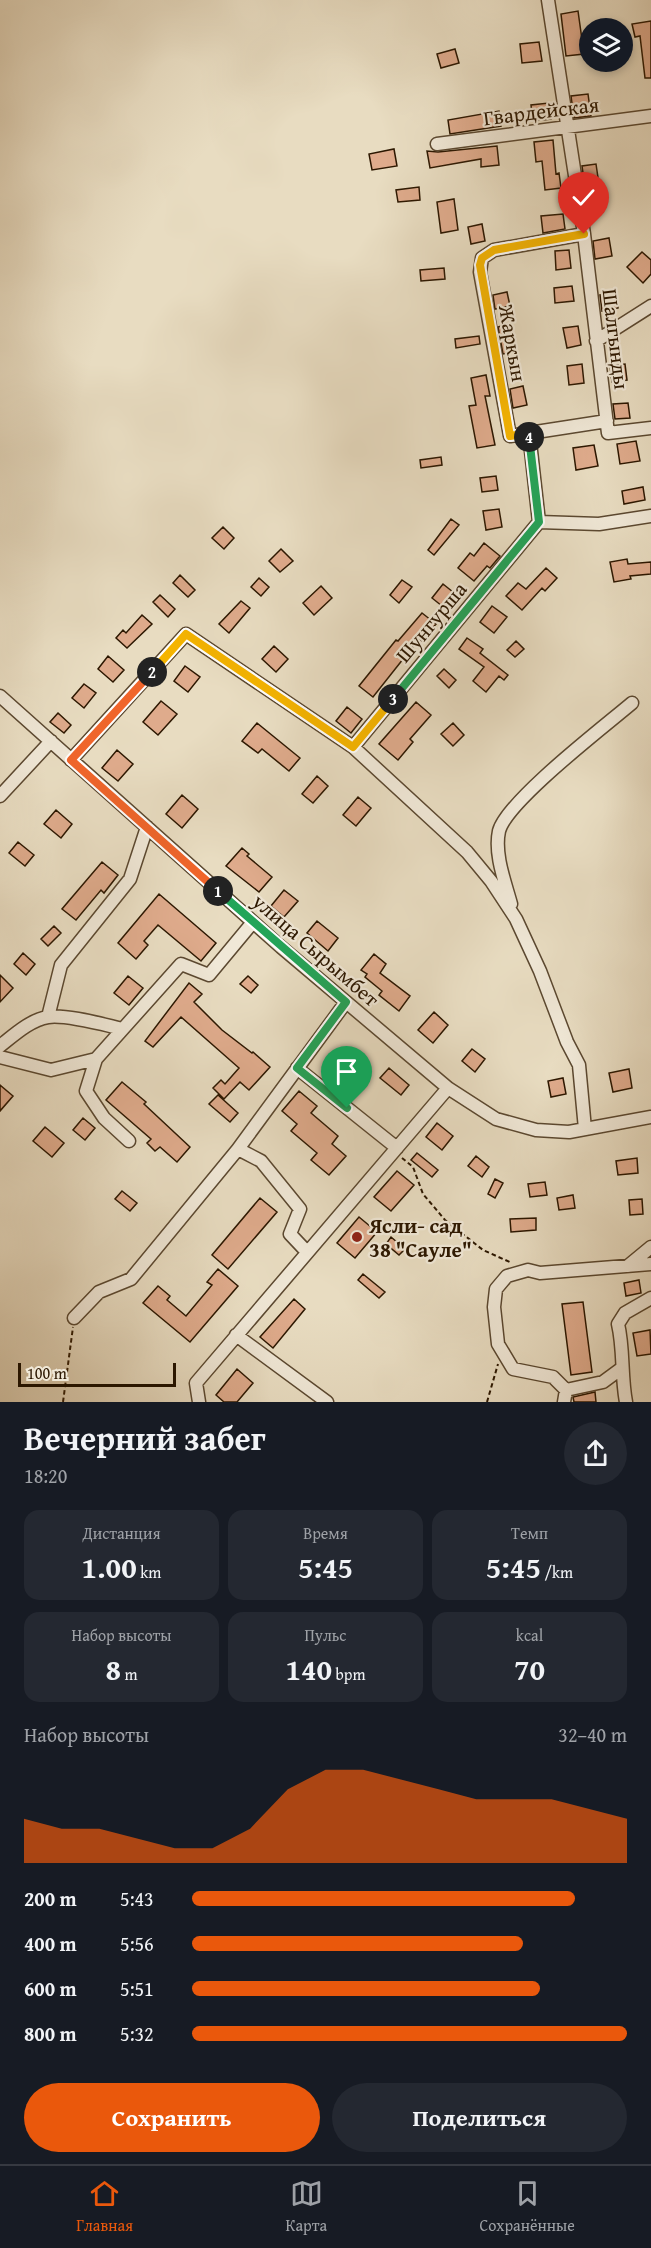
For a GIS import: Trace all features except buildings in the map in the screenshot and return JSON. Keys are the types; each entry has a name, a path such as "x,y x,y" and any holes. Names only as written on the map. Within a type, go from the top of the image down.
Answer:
{"street":[{"name":"Шалгынды","path":"548,0 584,234 607,427"},
{"name":"Гвардейская","path":"437,144 651,116"},
{"name":"Жаркын","path":"529,433 510,436 480,272 482,258 494,250 584,234"},
{"path":"596,341 651,306"},
{"path":"651,428 607,427 529,433 539,522 600,524 651,516"},
{"name":"Шунгурша","path":"353,747 539,522"},
{"path":"71,760 186,634 353,747 467,852 491,881 516,919"},
{"name":"улица Сырымбет","path":"0,696 253,922 448,1088 496,1119 536,1130 568,1132 651,1117"},
{"path":"585,1129 579,1065 567,1042 540,971 516,919 502,873 499,831 505,819 544,777 632,703"},
{"path":"0,796 51,741"},
{"path":"48,1017 61,965 130,879 147,827"},
{"path":"129,1141 104,1118 86,1091 96,1059 180,964 209,975 253,922"},
{"path":"74,1318 99,1292 131,1279 238,1149 346,1002"},
{"path":"0,1046 20,1029 48,1017 87,1020 123,1029"},
{"path":"0,1057 51,1070 96,1059"},
{"path":"297,1068 395,1149"},
{"path":"198,1402 196,1383 448,1088"},
{"path":"238,1149 261,1161 300,1209 290,1234 307,1252"},
{"path":"628,1266 651,1247"},
{"path":"622,1368 603,1382 565,1396 553,1377 513,1370 498,1344 494,1307 496,1289 507,1276 528,1270 540,1273 651,1264"},
{"path":"626,1402 622,1341 618,1324 625,1313 651,1298"},
{"path":"236,1335 327,1402"}],"path":[{"path":"395,1149 413,1167 423,1194 445,1220 483,1250 528,1270"},
{"path":"63,1402 74,1318"},
{"path":"487,1402 495,1370 504,1354"}],"place":[{"name":"Ясли- сад 38 \"Сауле\"","path":"357,1237"}],"route":[{"path":"347,1108 297,1068 346,1002 71,760 186,634 353,747 539,522 529,433 510,436 480,272 482,258 494,250 584,234"}]}
